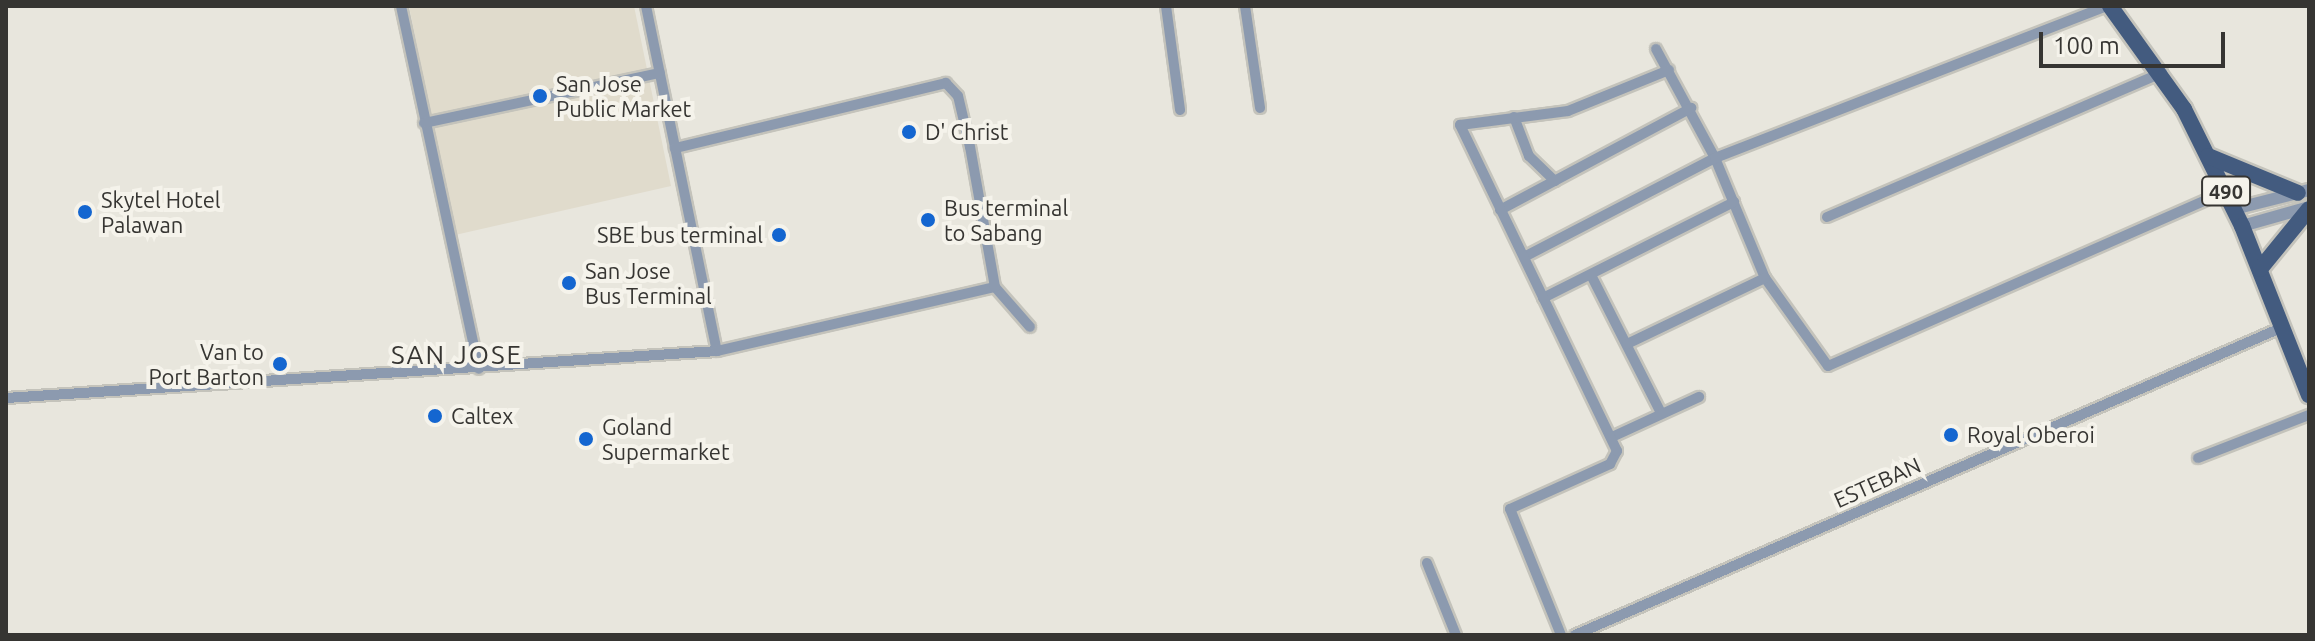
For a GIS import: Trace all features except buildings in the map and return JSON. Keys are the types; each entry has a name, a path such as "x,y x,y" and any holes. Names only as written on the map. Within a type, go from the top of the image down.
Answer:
{"main road":[{"name":"490","path":"2108,6 2162,73 2208,156 2242,226 2309,395"},
{"path":"2208,156 2304,191"},
{"path":"2260,269 2309,208"}],"street":[{"path":"401,6 479,369"},
{"path":"646,6 717,351"},
{"path":"1166,6 1180,110"},
{"path":"1245,6 1260,108"},
{"path":"1524,257 1715,158 2108,6"},
{"path":"1656,49 1691,108 1715,158 1765,278 1824,363 1838,366 2226,191"},
{"path":"1561,635 1510,509 1610,464 1617,456 1612,437 1460,125 1579,107 1669,70"},
{"path":"424,123 660,73"},
{"path":"1827,217 2162,73"},
{"path":"675,148 946,83 958,96 995,287 1030,327"},
{"path":"1500,210 1691,108"},
{"path":"1514,117 1529,156 1555,181"},
{"path":"2234,209 2304,191"},
{"path":"1543,298 1734,202"},
{"path":"2242,226 2309,208"},
{"path":"1591,275 1661,413"},
{"path":"1627,344 1765,278"},
{"path":"6,398 717,351 995,287"},
{"name":"ESTEBAN","path":"1575,635 2283,327"},
{"path":"1612,437 1699,397"},
{"path":"2198,458 2309,415"},
{"path":"1427,563 1456,635"}],"shaded area":[{"name":"San Jose Public Market","path":"409,6 634,6 671,186 455,235"}],"place":[{"name":"San Jose Public Market","path":"540,96"},
{"name":"D' Christ","path":"909,132"},
{"name":"Skytel Hotel Palawan","path":"85,212"},
{"name":"Bus terminal to Sabang","path":"928,220"},
{"name":"SBE bus terminal","path":"779,235"},
{"name":"San Jose Bus Terminal","path":"569,283"},
{"name":"Van to Port Barton","path":"280,364"},
{"name":"Caltex","path":"435,416"},
{"name":"Royal Oberoi","path":"1951,435"},
{"name":"Goland Supermarket","path":"586,439"}],"district":[{"name":"SAN JOSE","path":"457,355"}]}
